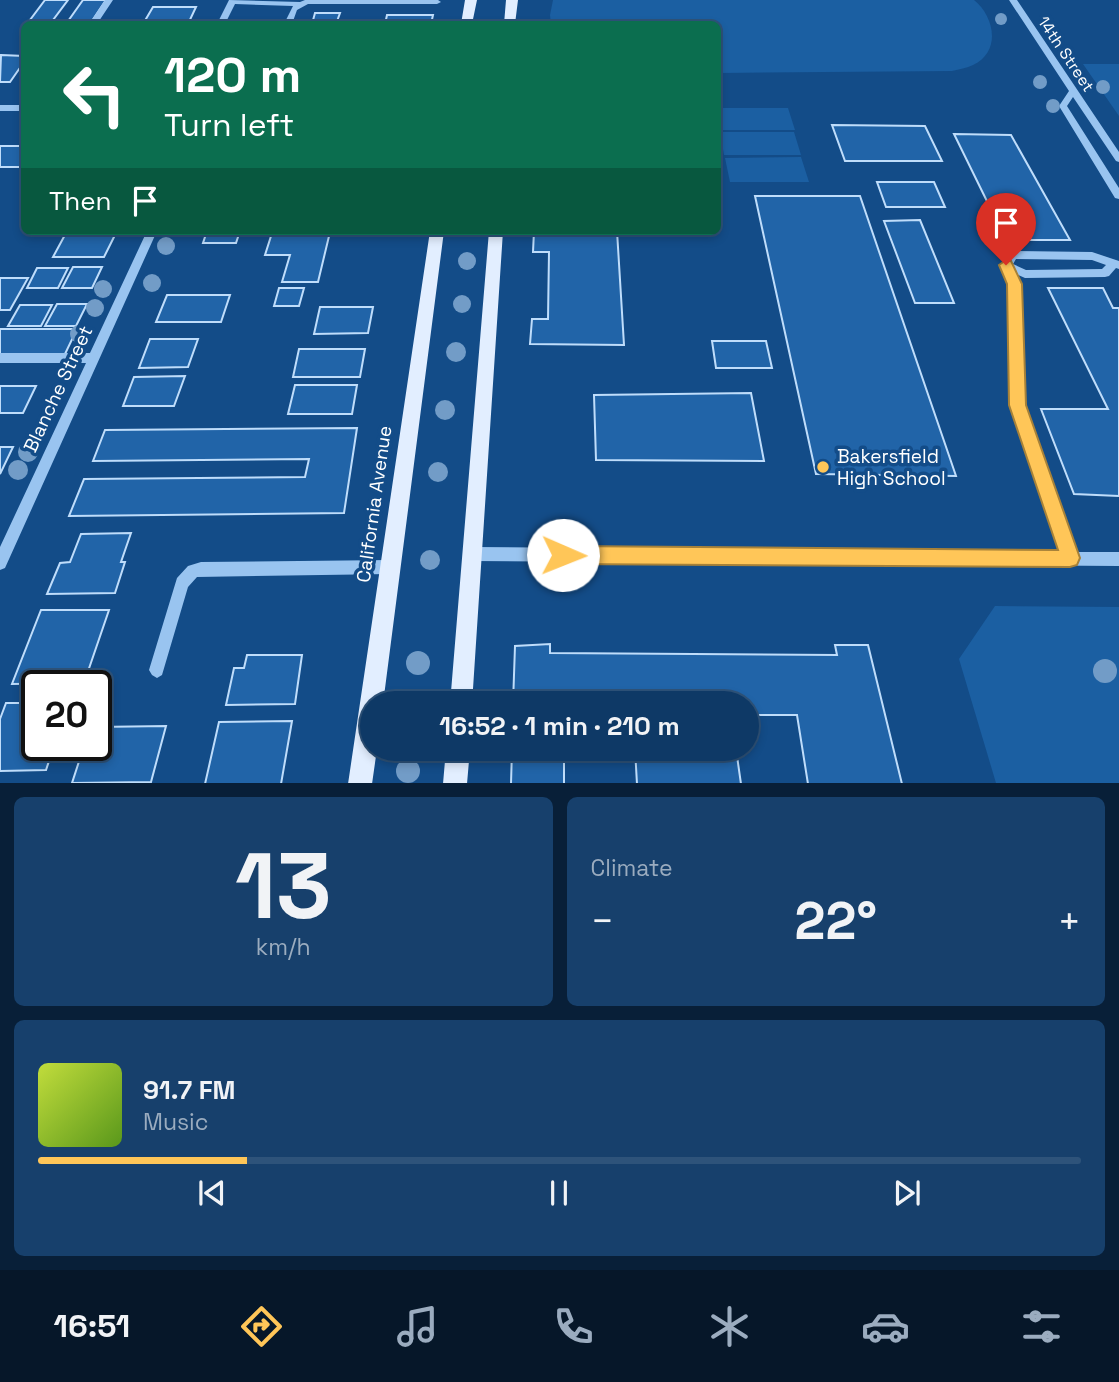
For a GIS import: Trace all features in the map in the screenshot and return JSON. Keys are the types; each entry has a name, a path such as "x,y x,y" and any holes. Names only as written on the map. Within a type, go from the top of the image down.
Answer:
{"main road":[{"path":"468,21 471,0"},
{"path":"510,21 512,0"},
{"name":"California Avenue","path":"360,783 436,235"},
{"path":"462,691 496,235"},
{"path":"455,783 457,761"}],"street":[{"path":"95,21 109,0"},
{"name":"14th Street","path":"1013,0 1119,159"},
{"path":"223,21 233,1 299,4 437,2"},
{"path":"290,21 299,4"},
{"path":"1073,90 1063,107 1119,196"},
{"path":"0,108 21,108"},
{"name":"Blanche Street","path":"0,563 150,235"},
{"path":"1006,265 1013,255 1092,256 1116,265"},
{"path":"1006,265 1015,284 1017,405 1070,558"},
{"path":"1006,265 1025,274 1105,273 1116,265"},
{"path":"0,358 94,358"},
{"path":"472,554 1119,559"},
{"path":"157,670 182,583 193,571 390,567"}],"shaded area":[{"path":"553,0 974,0 986,15 992,33 988,51 982,59 971,66 952,71 721,73 721,21 551,21"},
{"path":"1083,64 1119,64 1119,116"},
{"path":"721,108 788,108 795,130 721,130"},
{"path":"721,132 794,132 801,155 724,155"},
{"path":"801,157 809,182 730,182 725,158"},
{"path":"995,606 1119,607 1119,783 996,783 959,659"}],"building":[{"path":"45,0 68,0 52,21 29,21"},
{"path":"83,0 106,0 92,21 68,21"},
{"path":"153,7 196,7 189,21 145,21"},
{"path":"315,13 340,13 337,21 313,21"},
{"path":"387,15 433,15 432,21 386,21"},
{"path":"1,55 21,56 21,66 10,82 0,82"},
{"path":"832,125 925,126 942,161 845,161"},
{"path":"954,134 1011,135 1070,240 1006,240"},
{"path":"0,146 21,146 21,167 0,167"},
{"path":"877,182 934,182 945,207 886,207"},
{"path":"755,196 860,196 956,476 816,474"},
{"path":"920,220 954,303 915,303 884,221"},
{"path":"65,235 115,235 104,257 53,257"},
{"path":"206,235 239,235 236,243 203,243"},
{"path":"271,235 329,235 318,282 282,282 290,255 265,255"},
{"path":"534,235 617,235 624,345 530,344 532,319 548,319 549,252 533,252"},
{"path":"73,267 102,267 92,288 62,288"},
{"path":"37,268 68,268 58,288 27,288"},
{"path":"0,278 28,278 10,310 0,310"},
{"path":"279,288 304,288 299,306 274,306"},
{"path":"1048,288 1103,288 1113,308 1119,308 1119,496 1074,494 1041,409 1108,409"},
{"path":"167,295 230,295 221,322 156,322"},
{"path":"57,304 87,304 76,326 45,326"},
{"path":"20,305 52,305 41,326 8,326"},
{"path":"320,307 373,307 368,333 314,334"},
{"path":"0,329 77,329 65,354 0,354"},
{"path":"150,339 198,339 188,367 139,368"},
{"path":"712,341 766,341 772,368 716,368"},
{"path":"299,349 365,349 360,377 293,377"},
{"path":"185,376 174,406 123,406 134,377"},
{"path":"295,385 357,385 352,414 288,414"},
{"path":"0,386 36,386 23,413 0,413"},
{"path":"751,393 764,461 596,460 594,395"},
{"path":"357,428 344,513 69,516 84,479 305,477 309,459 93,461 105,430"},
{"path":"0,447 13,447 0,474"},
{"path":"131,533 121,562 125,562 115,593 47,594 60,563 70,562 81,534"},
{"path":"41,610 109,610 88,670 21,670 21,684 12,684"},
{"path":"550,644 550,653 837,655 835,645 868,645 902,783 808,783 797,715 759,715 759,691 513,691 515,646"},
{"path":"247,655 302,655 295,704 226,705 234,668 244,668"},
{"path":"6,703 21,703 21,761 49,761 46,770 0,771 0,719"},
{"path":"292,721 281,783 205,783 219,722"},
{"path":"166,726 151,782 72,783 79,761 112,761 112,727"},
{"path":"512,761 564,761 564,783 511,783"},
{"path":"636,761 738,761 741,783 637,783"}],"place":[{"name":"Bakersfield High School","path":"823,467"}],"route":[{"path":"563,555 1070,558 1017,405 1015,284 1006,265"}]}
